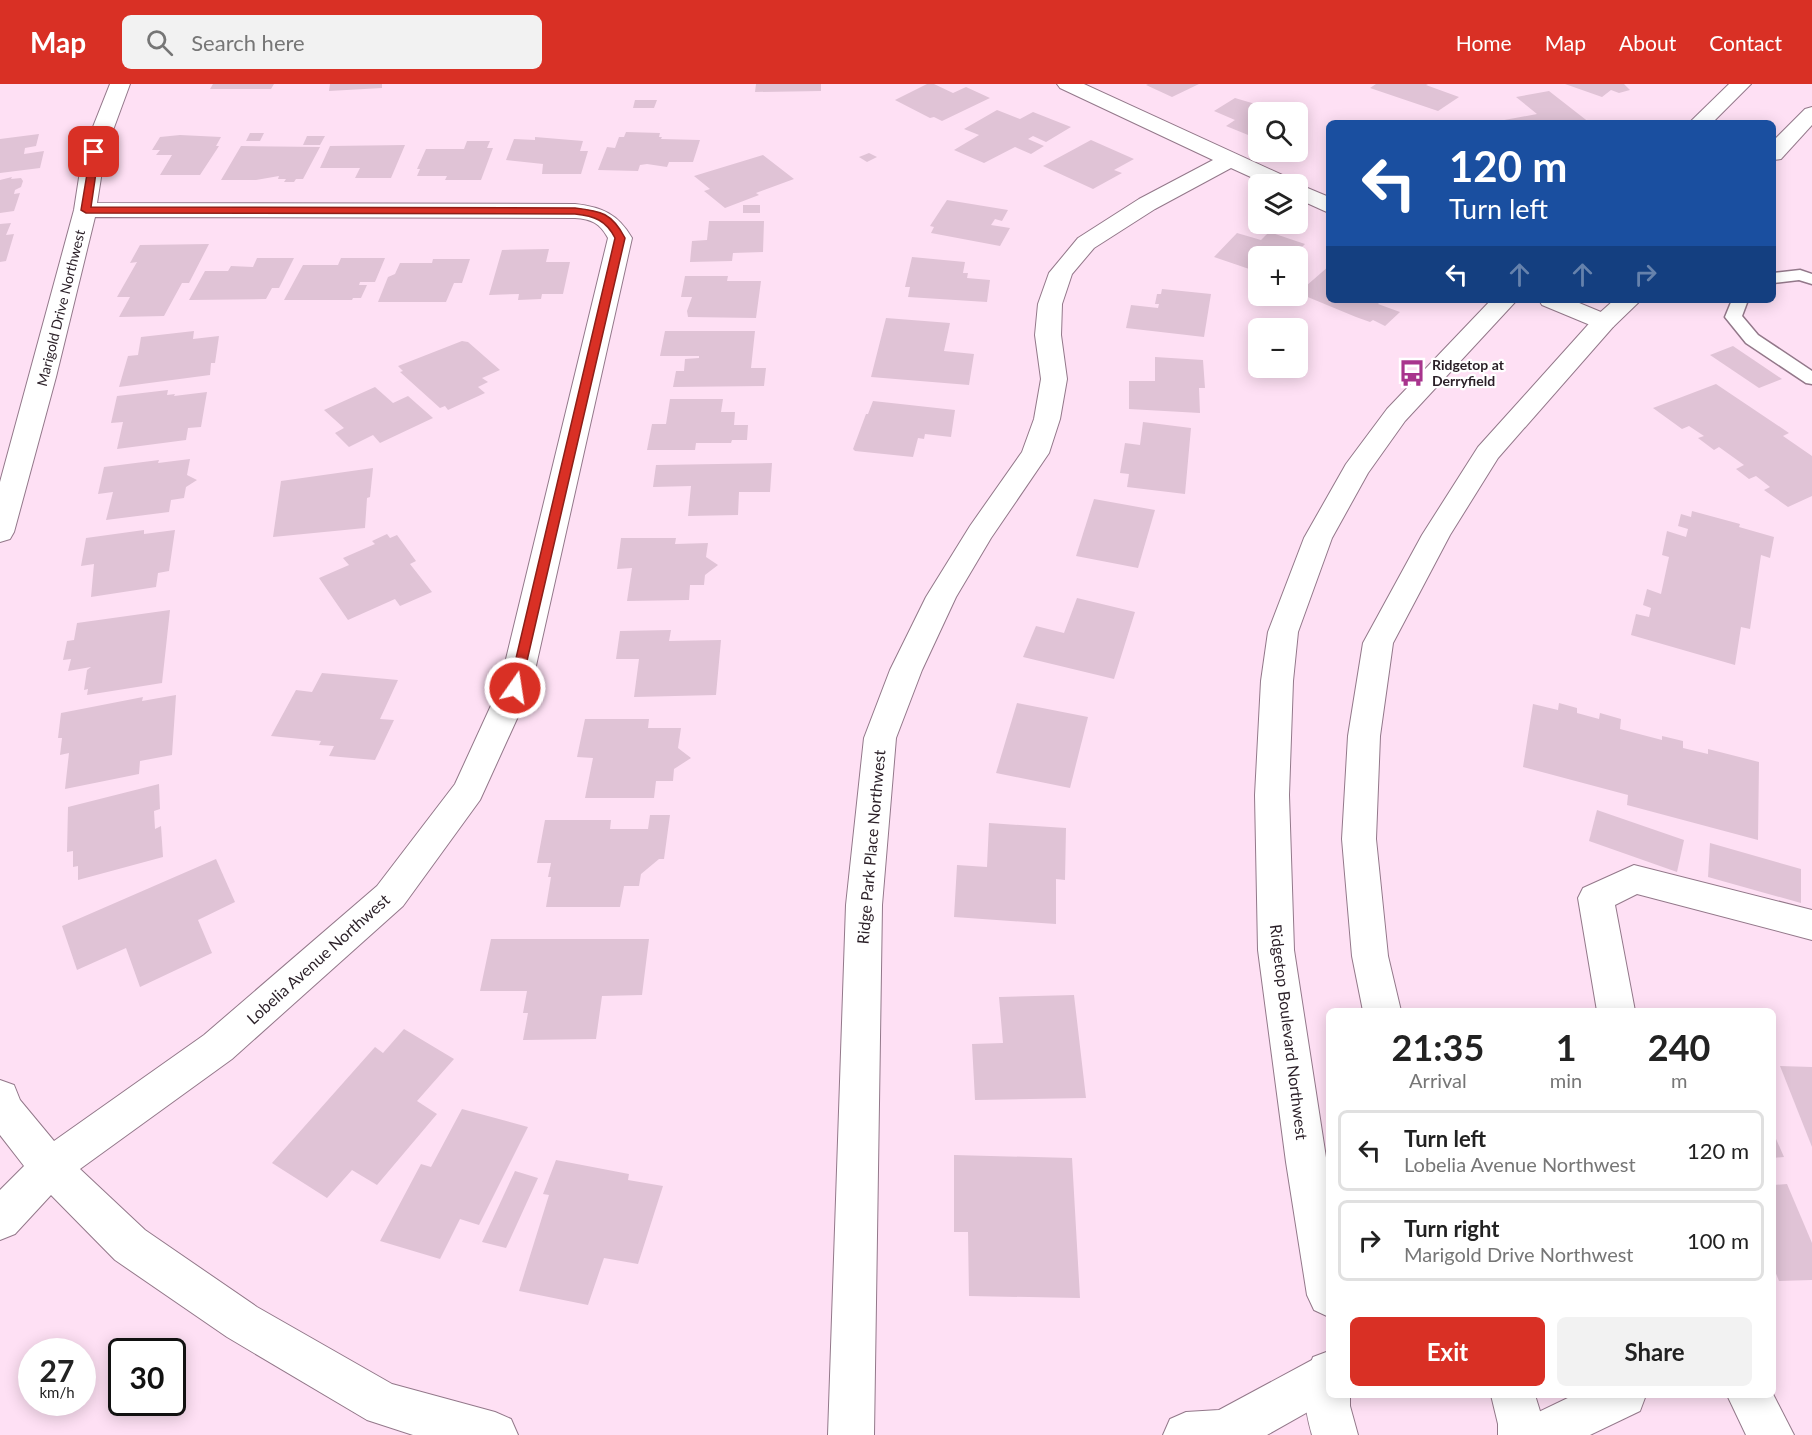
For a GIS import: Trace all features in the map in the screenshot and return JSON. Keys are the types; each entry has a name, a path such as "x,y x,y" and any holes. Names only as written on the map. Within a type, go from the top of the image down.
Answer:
{"street":[{"name":"Marigold Drive Northwest","path":"0,532 86,210 94,152 120,84"},
{"path":"1067,84 1260,174"},
{"path":"1703,120 1741,84"},
{"path":"1776,151 1812,113"},
{"name":"Ridge Park Place Northwest","path":"851,1435 864,905 880,738 906,670 941,597 980,533 1035,453 1047,419 1054,379 1049,346 1050,304 1061,273 1086,243 1148,204 1229,160"},
{"path":"1308,196 1326,205"},
{"name":"Lobelia Avenue Northwest","path":"0,1221 50,1167 218,1047 390,896 468,791 515,688 620,238 613,224 596,213 575,211 86,210"},
{"name":"Ridgetop Boulevard Northwest","path":"1326,1278 1306,1162 1275,950 1272,795 1283,632 1318,538 1356,470 1396,415 1502,303"},
{"path":"1558,303 1604,322"},
{"path":"1381,1008 1370,956 1359,839 1364,736 1378,643 1436,535 1488,453 1604,322 1626,303"},
{"path":"1615,1008 1596,898 1634,879 1812,925"},
{"path":"0,1098 5,1111 50,1167 130,1245 242,1322 383,1404 495,1435"},
{"path":"1219,1434 1326,1377"},
{"path":"1328,1398 1327,1406 1335,1435"},
{"path":"1514,1398 1521,1424 1521,1435"},
{"path":"1540,1435 1618,1398"},
{"path":"1751,1398 1771,1435"}],"lane":[{"path":"1776,278 1800,276 1812,279"},
{"path":"1739,303 1733,316 1752,339 1812,379"}],"building":[{"path":"213,84 274,84 271,89 210,89"},
{"path":"330,84 382,84 382,88 329,91"},
{"path":"756,84 821,84 821,91 755,92"},
{"path":"927,84 934,84 953,93 966,87 990,98 942,121 934,117 930,118 895,100"},
{"path":"1199,84 1172,97 1146,85"},
{"path":"1376,84 1428,84 1426,85 1459,97 1438,111 1370,88"},
{"path":"1565,84 1624,84 1630,90 1619,93 1611,90 1602,97"},
{"path":"1549,91 1586,120 1504,120 1537,114 1516,97"},
{"path":"1235,98 1248,102 1248,135 1226,126 1235,120 1214,111"},
{"path":"635,100 657,100 654,108 633,108"},
{"path":"997,110 1020,119 1033,112 1071,127 1046,142 1033,136 1028,139 1044,146 1031,154 1015,147 984,163 954,150 979,135 964,129"},
{"path":"626,132 660,133 661,139 700,140 693,162 669,162 667,167 640,165 638,171 598,170 607,147 615,148 619,137 624,137"},
{"path":"250,133 264,133 260,141 246,141"},
{"path":"39,134 36,146 25,148 24,154 44,151 40,168 0,173 0,139"},
{"path":"180,135 221,137 216,146 219,146 200,175 160,175 172,155 156,155 160,150 152,150 160,137"},
{"path":"307,136 325,136 320,145 303,145"},
{"path":"535,137 583,141 580,151 588,151 581,174 542,174 543,164 506,160 514,139 535,140"},
{"path":"1091,140 1134,159 1114,170 1122,173 1093,189 1043,166"},
{"path":"467,141 490,141 487,148 493,148 481,180 445,180 447,176 417,176 420,169 417,169 426,149 464,149"},
{"path":"405,145 391,178 355,178 360,168 320,168 330,146"},
{"path":"241,146 320,147 303,179 296,179 294,182 284,182 286,179 278,179 279,176 256,180 221,180"},
{"path":"869,153 877,157 867,162 859,157"},
{"path":"763,155 794,179 756,193 759,195 725,208 704,191 710,189 694,176"},
{"path":"12,177 11,179 21,178 23,181 21,187 15,190 14,194 20,193 14,211 0,213 0,180"},
{"path":"947,200 1008,210 1002,221 995,219 991,225 1010,228 1000,246 931,233 934,227 930,226"},
{"path":"743,205 760,205 760,213 743,213"},
{"path":"709,221 764,221 763,252 733,253 732,261 690,262 692,241 707,240"},
{"path":"11,223 6,235 14,234 6,261 0,262 0,224"},
{"path":"1237,233 1261,240 1267,234 1275,234 1305,244 1303,246 1248,246 1248,269 1214,257"},
{"path":"209,244 189,283 182,283 164,316 119,317 130,297 117,297 137,262 130,263 140,245"},
{"path":"549,249 546,262 570,262 563,294 542,294 541,299 518,300 519,294 489,295 502,250"},
{"path":"912,257 965,262 963,273 968,273 967,278 990,280 987,302 908,297 910,287 905,287"},
{"path":"257,258 294,258 279,288 272,288 266,299 189,300 205,271 228,271 231,266 253,267"},
{"path":"341,258 385,258 375,282 360,282 359,285 367,285 361,298 284,300 303,265 338,265"},
{"path":"433,259 470,259 462,283 454,283 446,302 378,302 388,277 395,274 400,263 432,263"},
{"path":"1326,269 1326,303 1379,303 1400,312 1385,326 1373,320 1370,322 1308,297 1308,284"},
{"path":"685,276 728,276 727,281 761,281 756,318 688,317 687,311 692,297 681,297"},
{"path":"1162,289 1211,294 1204,337 1126,328 1131,305 1158,308 1159,304 1155,304 1157,294 1161,294"},
{"path":"886,318 950,323 944,351 974,354 969,385 871,377"},
{"path":"194,331 193,339 219,336 215,363 211,363 210,375 119,387 128,356 138,355 141,337"},
{"path":"665,331 755,331 751,368 766,368 764,386 673,387 676,371 684,371 685,359 699,358 699,356 660,356"},
{"path":"462,341 468,342 500,370 482,378 488,382 478,387 485,393 448,410 445,406 440,408 400,372 403,371 398,366"},
{"path":"1733,346 1782,379 1759,388 1710,355"},
{"path":"1155,357 1203,360 1205,388 1199,388 1200,413 1129,409 1129,381 1155,381"},
{"path":"1716,384 1789,433 1783,436 1812,456 1812,496 1788,507 1764,490 1770,487 1756,476 1749,479 1736,469 1744,465 1719,447 1714,450 1698,438 1704,436 1689,426 1682,429 1653,408"},
{"path":"375,387 393,403 408,396 433,418 380,443 373,435 349,447 335,433 344,428 324,410"},
{"path":"168,390 167,395 175,394 174,396 207,392 201,427 188,428 186,440 117,449 123,422 111,423 117,396"},
{"path":"670,399 723,399 721,412 735,412 734,425 748,425 747,440 732,440 731,443 696,443 695,450 647,450 652,424 666,424"},
{"path":"873,401 955,410 951,437 925,434 924,439 918,438 913,457 855,451 853,449"},
{"path":"1143,422 1191,428 1185,494 1127,487 1129,474 1120,473 1125,443 1140,445"},
{"path":"190,459 187,475 197,480 186,487 184,498 171,500 169,512 106,520 113,492 98,494 104,467 159,460 158,463"},
{"path":"772,463 770,492 739,492 738,515 688,516 691,486 653,487 656,465"},
{"path":"373,468 370,497 367,498 365,528 273,537 281,481"},
{"path":"1094,499 1155,510 1138,568 1076,556"},
{"path":"1692,511 1740,524 1739,527 1774,537 1770,558 1761,555 1750,629 1741,627 1735,665 1631,635 1636,614 1649,617 1651,608 1643,605 1647,589 1661,594 1669,557 1662,555 1667,531 1686,537 1688,529 1678,526 1681,514 1691,517"},
{"path":"144,530 144,534 175,530 169,571 158,573 156,587 91,597 94,564 81,566 86,538"},
{"path":"387,534 390,538 397,535 416,561 410,564 432,592 400,606 395,599 348,620 319,578 349,565 343,558 375,544 372,541"},
{"path":"621,538 676,538 675,544 708,543 706,557 718,565 705,575 704,585 690,585 689,600 627,601 632,568 617,569"},
{"path":"1077,598 1135,612 1114,679 1023,657 1036,626 1064,633"},
{"path":"170,610 162,683 87,695 88,689 84,690 87,670 91,667 68,671 71,659 63,660 67,641 74,640 77,623"},
{"path":"671,630 669,641 721,640 716,695 634,697 639,659 616,659 620,631"},
{"path":"322,673 398,680 380,719 394,720 375,760 329,756 334,746 319,745 321,741 271,736 296,690 312,692"},
{"path":"176,695 172,755 140,761 139,774 65,789 69,753 60,755 62,738 58,738 61,713 143,697 142,701"},
{"path":"1017,703 1088,717 1070,788 996,773"},
{"path":"1559,703 1577,708 1577,713 1599,719 1600,713 1621,719 1620,729 1662,740 1662,736 1683,741 1683,748 1708,754 1708,749 1759,762 1758,840 1627,805 1628,795 1523,767 1533,704 1558,710"},
{"path":"585,719 649,719 648,728 681,728 678,748 691,758 674,769 673,781 656,781 654,798 585,798 593,758 577,757"},
{"path":"159,784 160,809 154,811 155,829 161,826 163,857 78,880 78,866 73,867 73,851 67,852 68,807"},
{"path":"1597,810 1684,840 1677,872 1589,841"},
{"path":"650,815 670,815 664,859 659,859 641,874 639,886 624,886 620,907 546,907 551,863 537,863 545,820 611,820 610,829 648,829"},
{"path":"989,823 1066,828 1065,880 1056,879 1056,924 954,917 957,865 987,867"},
{"path":"1710,843 1801,869 1801,903 1708,877"},
{"path":"216,859 235,902 198,920 212,953 140,987 126,948 77,970 62,926"},
{"path":"491,939 649,939 642,995 602,996 596,1039 523,1040 528,1013 523,1013 527,991 480,991"},
{"path":"1074,995 1086,1098 975,1100 972,1044 1003,1043 999,997"},
{"path":"404,1029 454,1059 417,1101 437,1114 377,1185 352,1170 327,1198 272,1163 375,1047 383,1053"},
{"path":"1780,1066 1812,1067 1812,1147"},
{"path":"462,1109 528,1127 479,1225 460,1219 440,1259 380,1241 421,1164 431,1167"},
{"path":"1776,1139 1784,1157 1776,1158"},
{"path":"954,1155 1072,1158 1080,1298 969,1296 968,1232 954,1232"},
{"path":"556,1160 629,1174 628,1180 663,1186 638,1264 604,1258 588,1305 519,1291 549,1195 543,1194"},
{"path":"515,1171 538,1178 506,1248 482,1242"},
{"path":"1787,1184 1812,1243 1812,1280 1779,1281 1776,1274 1776,1185"}],"place":[{"name":"Ridgetop at Derryfield","path":"1412,373"}],"route":[{"path":"94,152 86,210 575,211 596,213 613,224 620,238 515,688"}]}
